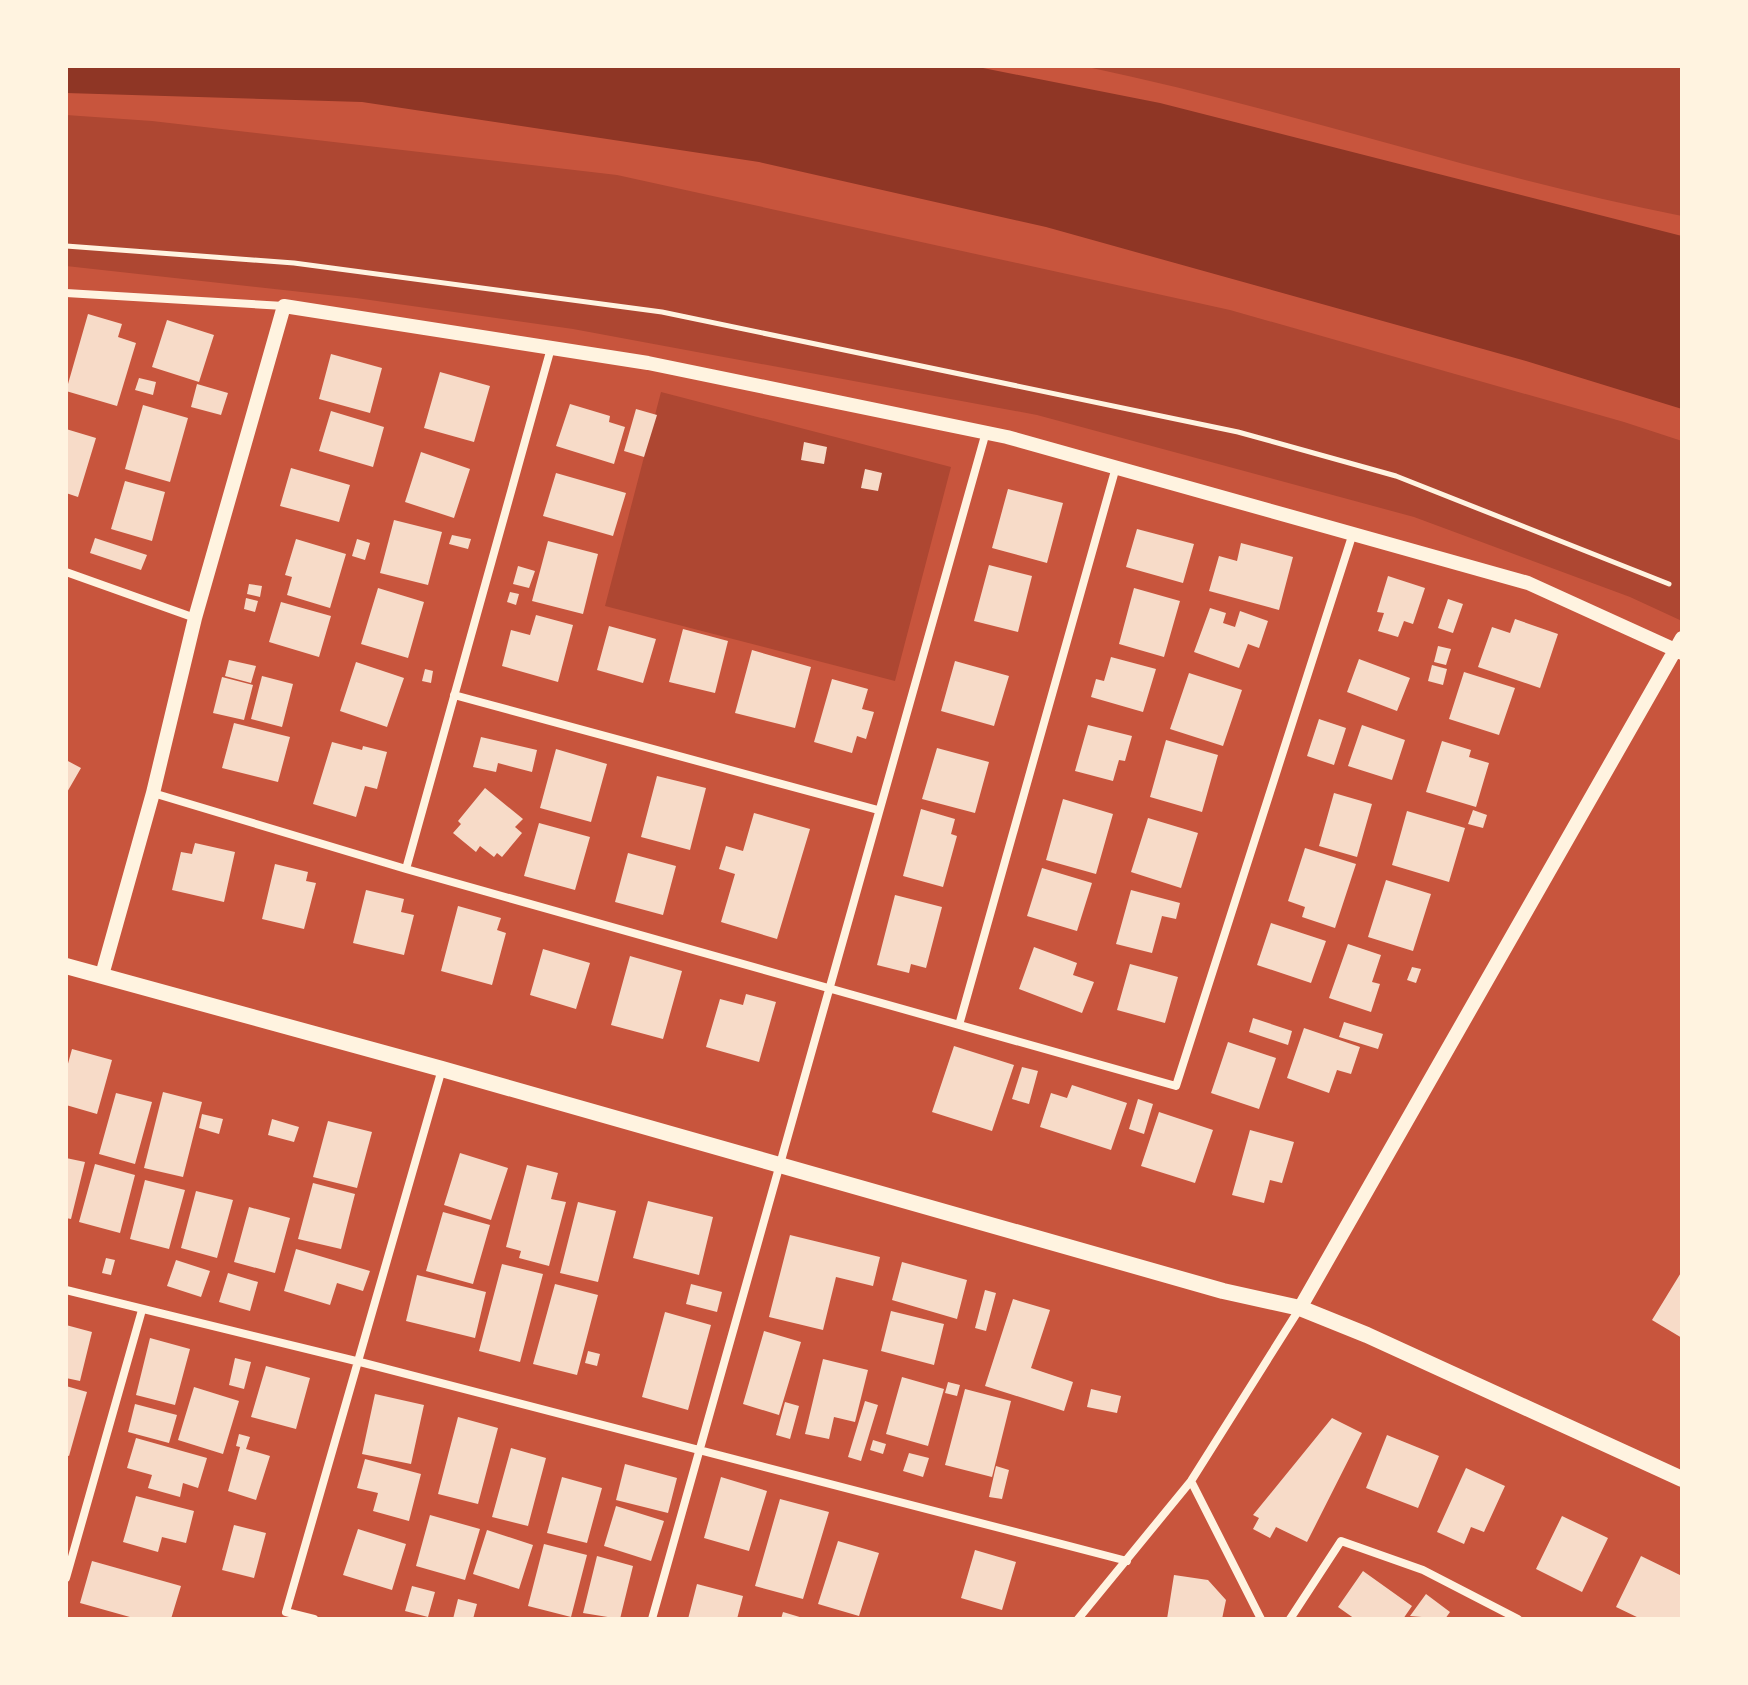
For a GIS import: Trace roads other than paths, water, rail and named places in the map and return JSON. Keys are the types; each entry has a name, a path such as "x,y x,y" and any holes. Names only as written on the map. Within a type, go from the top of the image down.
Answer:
{"main road":[{"path":"66,966 442,1069 1223,1291 1300,1308 1367,1335 1682,1479"}],"street":[{"path":"66,293 284,306 648,363 986,432 1528,583 1680,647 1300,1308 1191,1481 1078,1619"},
{"path":"102,975 153,793 195,618 284,306"},
{"path":"406,869 551,348"},
{"path":"652,1619 986,432"},
{"path":"959,1025 1116,467"},
{"path":"153,793 406,869 1176,1086 1353,533"},
{"path":"66,572 195,618"},
{"path":"454,695 878,810"},
{"path":"314,1619 285,1615 442,1069"},
{"path":"66,1290 360,1362 1127,1561"},
{"path":"66,1578 142,1310"},
{"path":"1191,1481 1261,1619"},
{"path":"1290,1619 1341,1541 1423,1570 1518,1619"}]}
